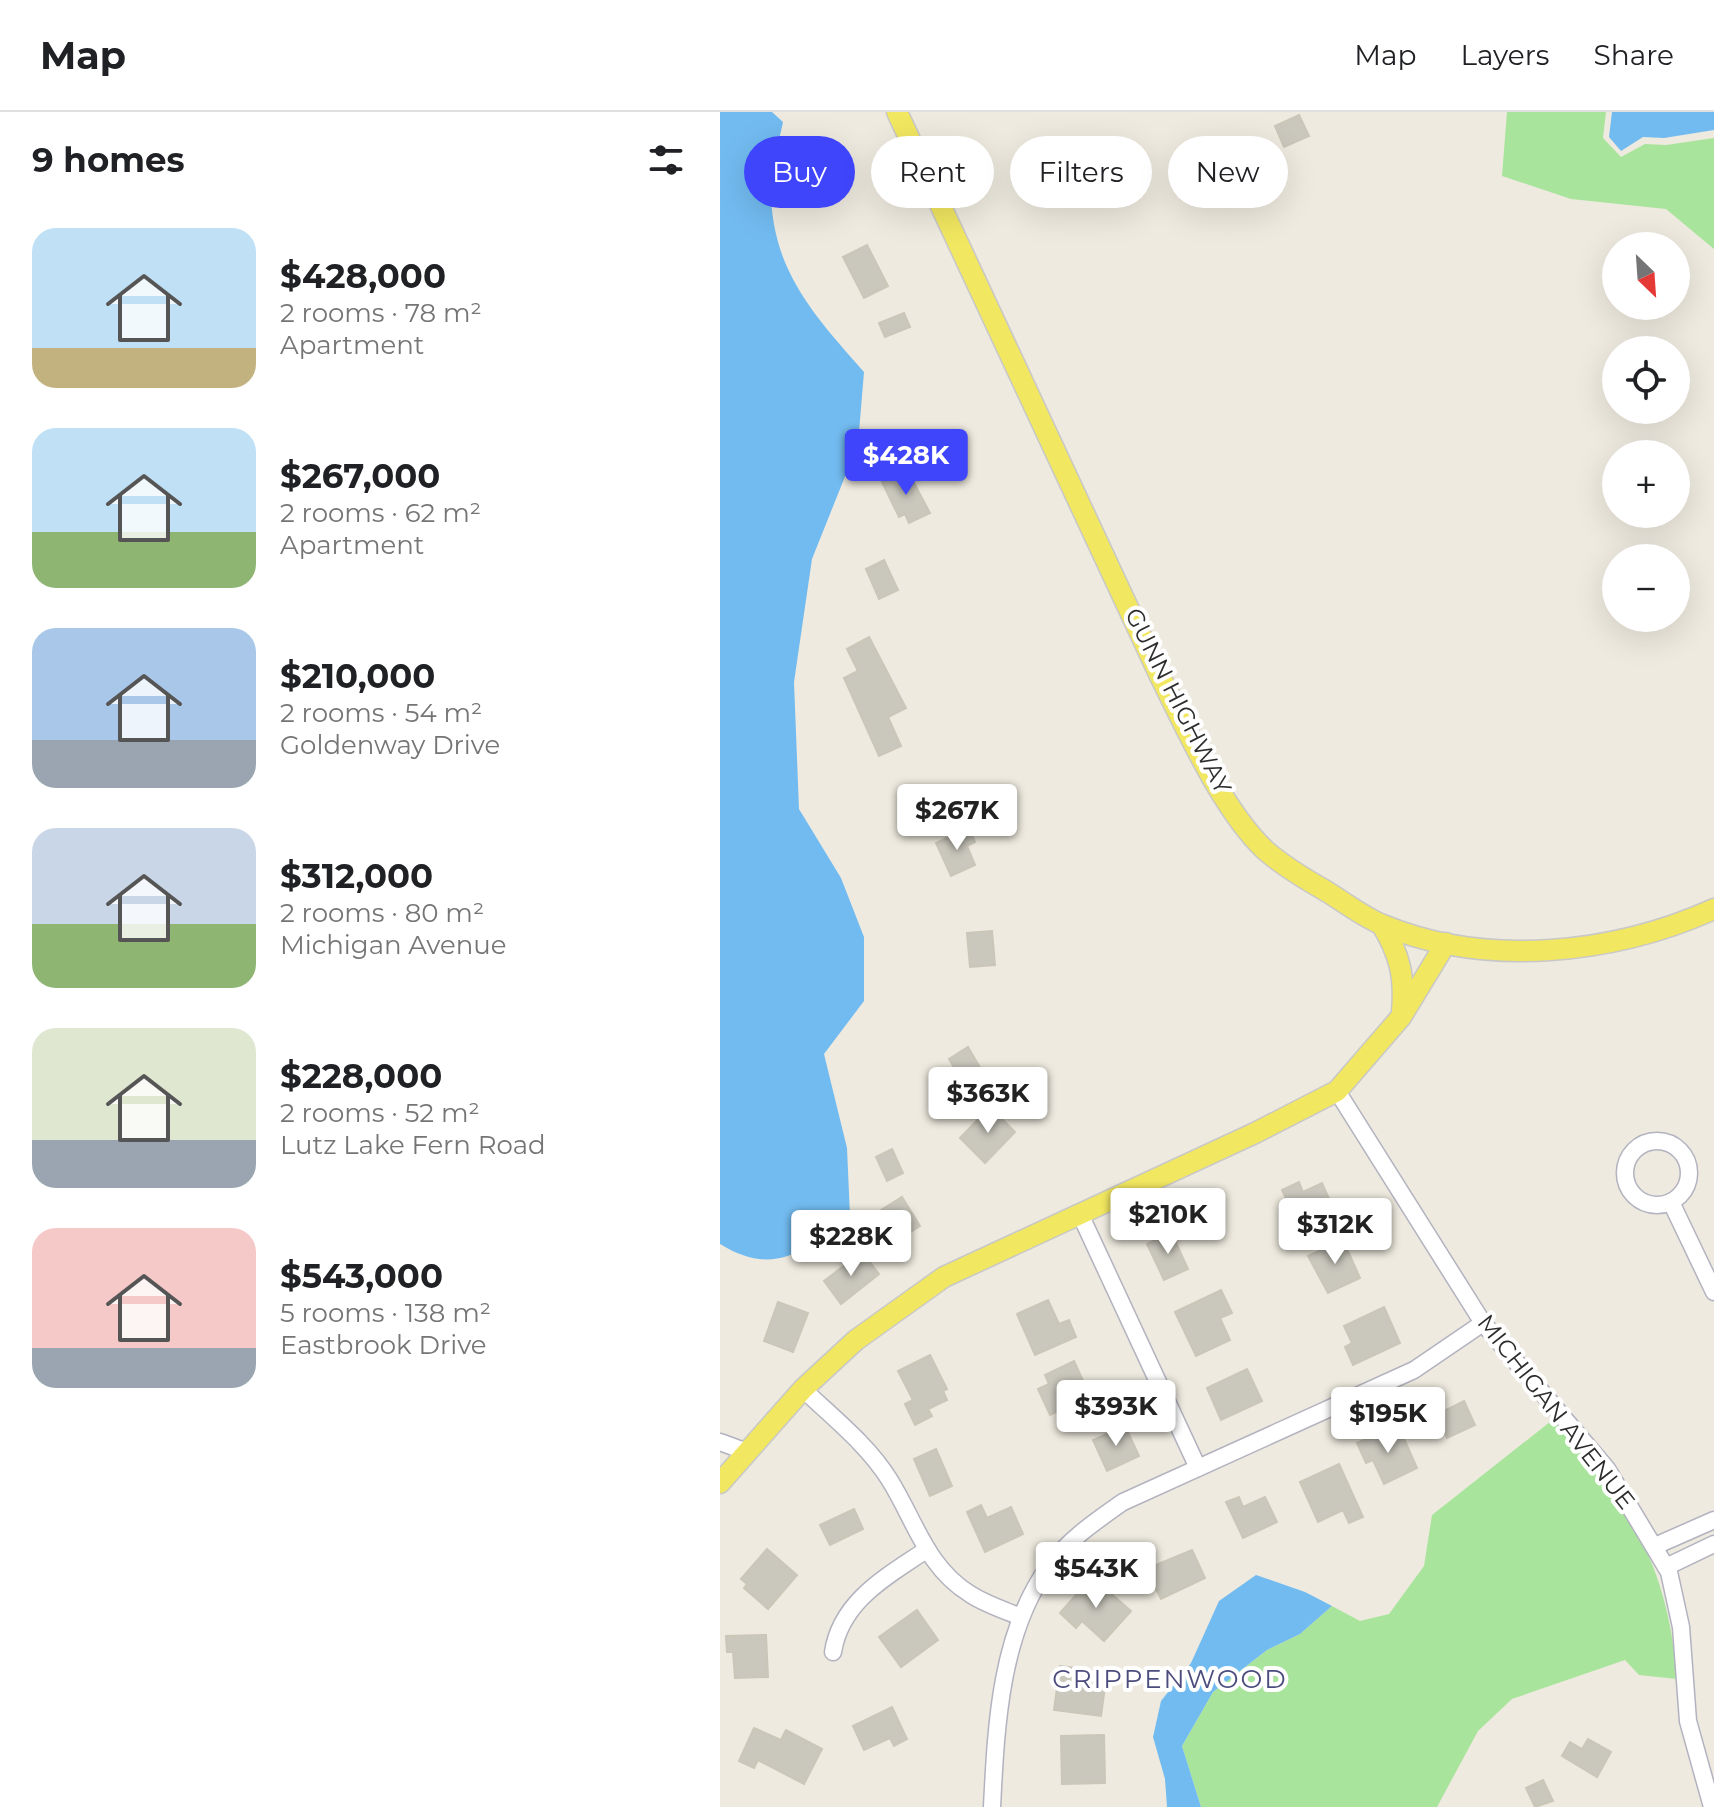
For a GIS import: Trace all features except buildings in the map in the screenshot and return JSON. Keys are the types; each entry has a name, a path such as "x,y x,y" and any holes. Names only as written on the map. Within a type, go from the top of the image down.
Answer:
{"main road":[{"name":"GUNN HIGHWAY","path":"897,112 1159,674 1203,761 1265,850 1296,873 1382,925 1446,943 1541,950 1611,942 1714,909"},
{"path":"1382,925 1397,951 1404,981 1401,1017"},
{"path":"720,1483 803,1389 856,1340 944,1277 1337,1091 1401,1017 1446,943"}],"street":[{"name":"MICHIGAN AVENUE","path":"1337,1091 1483,1323 1607,1469 1666,1567 1681,1627 1688,1721 1712,1807"},
{"path":"1656,1141 1677,1147 1688,1165 1686,1187 1671,1202 1651,1205 1641,1201 1627,1186 1625,1165 1629,1156 1646,1143 1656,1141"},
{"path":"1671,1202 1714,1292"},
{"path":"1080,1214 1198,1468"},
{"path":"992,1807 1006,1672 1021,1617 1049,1566 1082,1530 1123,1502 1414,1370 1483,1323"},
{"path":"803,1389 871,1454 889,1479 926,1550 945,1574 970,1595 1021,1617"},
{"path":"720,1442 747,1452"},
{"path":"1655,1546 1714,1520"},
{"path":"1666,1567 1714,1544"},
{"path":"833,1652 836,1632 848,1610 875,1585 926,1550"}],"green space":[{"path":"1507,112 1606,112 1603,138 1621,157 1645,144 1666,145 1714,138 1714,249 1666,209 1571,199 1502,176"},
{"path":"1555,1418 1604,1479 1640,1538 1654,1568 1664,1602 1677,1679 1639,1675 1625,1660 1512,1699 1478,1731 1437,1807 1201,1807 1182,1746 1213,1692 1267,1650 1300,1634 1332,1606 1360,1621 1389,1614 1424,1566 1432,1515"}],"water":[{"path":"720,112 772,112 783,122 780,136 744,136 744,208 772,208 777,240 797,287 827,329 864,372 858,444 812,559 794,682 799,809 841,878 864,937 864,1001 824,1054 847,1148 850,1216 818,1240 789,1256 757,1259 720,1244"},
{"path":"1612,112 1714,112 1714,130 1664,138 1643,137 1621,151 1609,137"},
{"path":"1256,1575 1305,1592 1332,1606 1300,1634 1267,1650 1213,1692 1182,1746 1201,1807 1167,1807 1165,1779 1153,1737 1161,1701 1191,1663 1219,1601"}],"district":[{"name":"CRIPPENWOOD","path":"1170,1679"}]}
